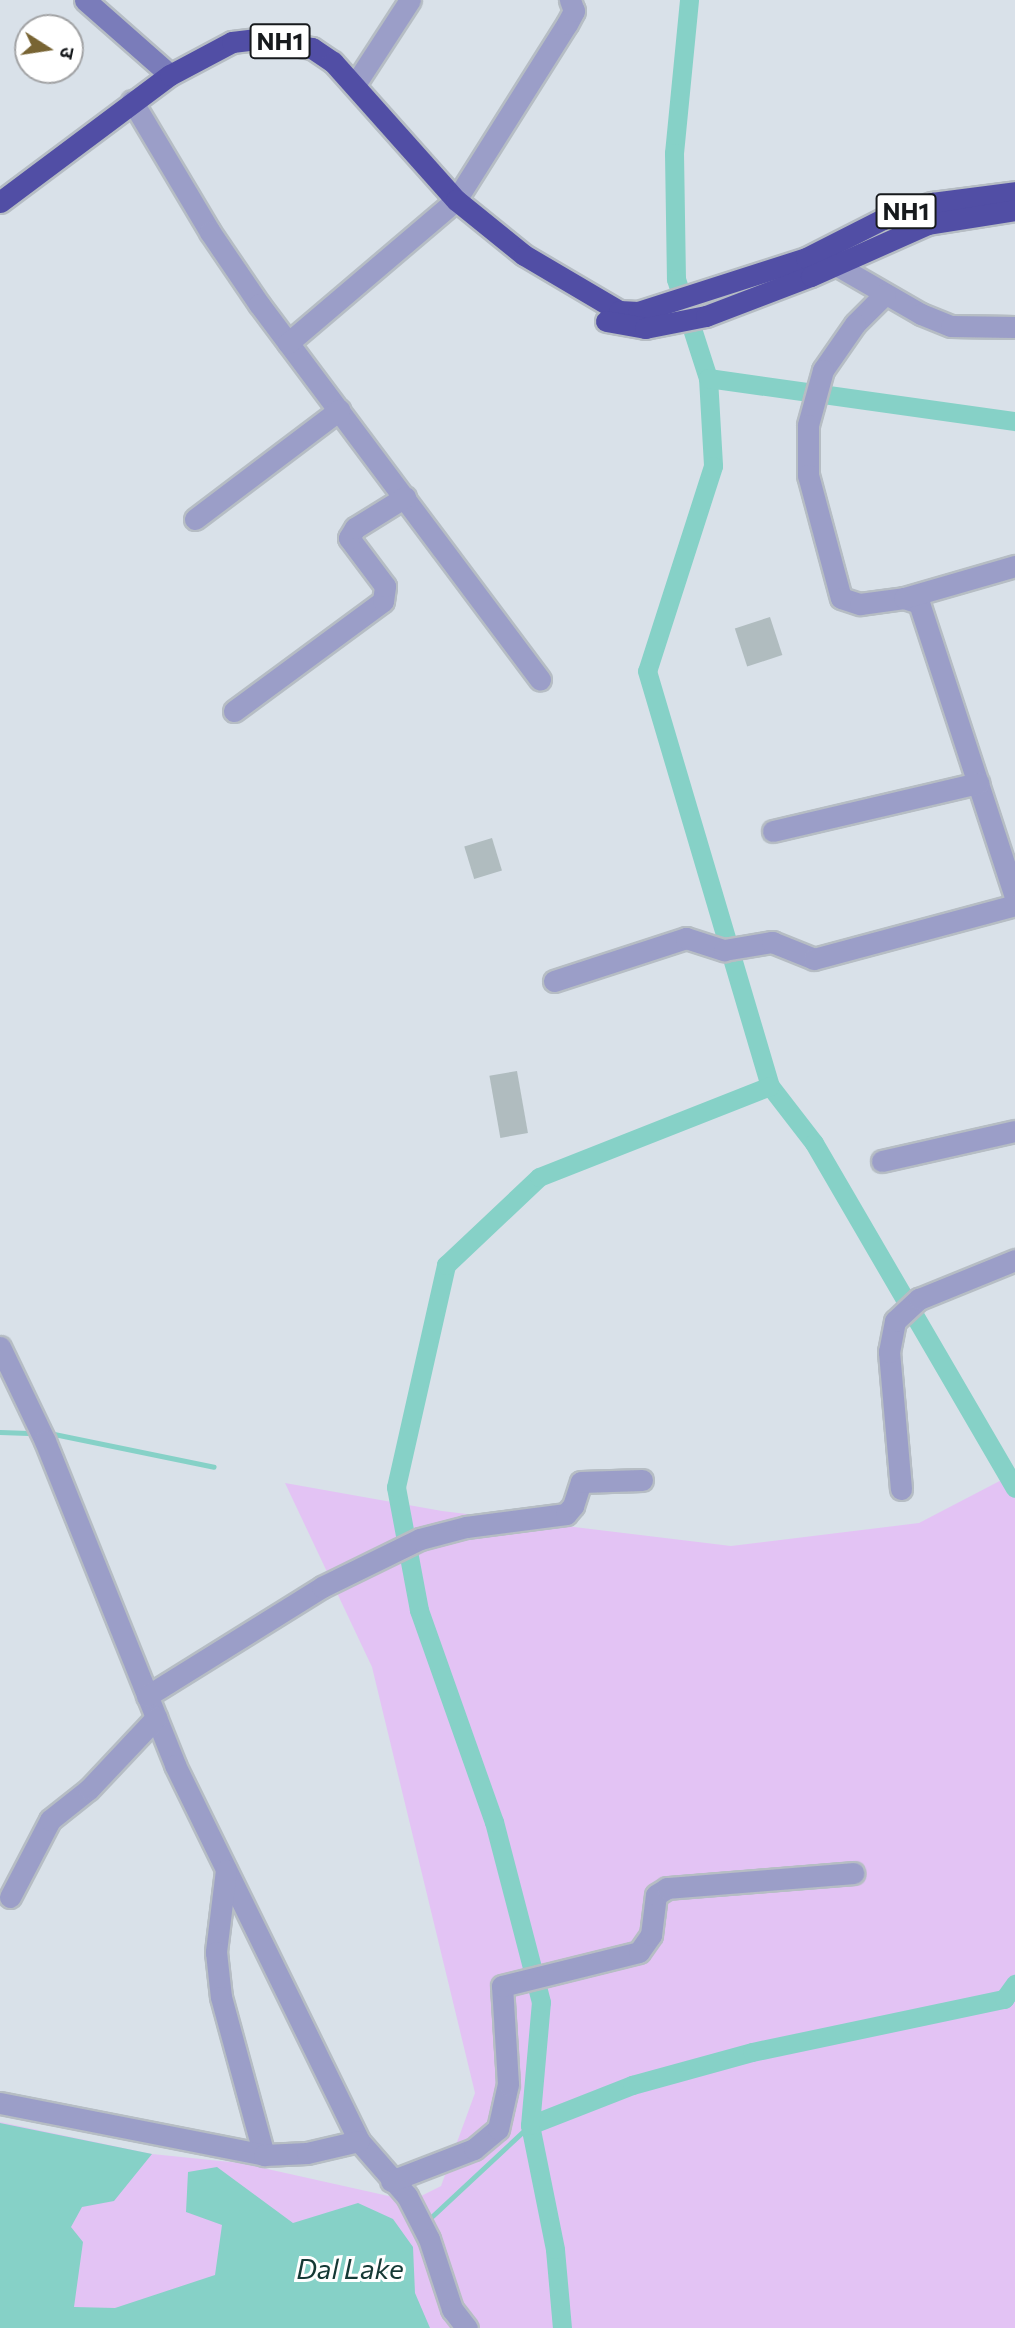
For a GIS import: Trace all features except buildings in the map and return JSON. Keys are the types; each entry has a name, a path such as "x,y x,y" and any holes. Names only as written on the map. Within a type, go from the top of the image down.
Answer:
{"highway":[{"name":"NH1","path":"0,202 170,75 232,42 257,39 312,48 356,83 456,200 524,255 542,279 588,313 616,325 639,320 706,316 921,206 1015,192"},
{"name":"NH1","path":"811,262 835,265 938,220 1015,210"}],"street":[{"path":"85,0 170,75"},
{"path":"356,83 410,0"},
{"path":"288,343 456,200 567,24 573,11 570,0"},
{"path":"132,101 210,232 288,343 540,679"},
{"path":"835,265 885,294 951,326 1015,327"},
{"path":"885,294 855,324 823,370 813,400 806,442 808,475 841,598 860,604 904,598 1015,566"},
{"path":"195,519 339,410"},
{"path":"234,710 383,601 385,586 349,538 355,528 405,497"},
{"path":"904,598 914,599 923,611 1015,897"},
{"path":"774,831 978,783"},
{"path":"554,981 686,938 724,950 772,942 814,960 1015,905"},
{"path":"882,1161 1015,1132"},
{"path":"901,1489 889,1352 895,1321 911,1303 1015,1260"},
{"path":"0,1347 45,1441 156,1718 226,1870 359,2141 407,2196 429,2239 452,2309 467,2328"},
{"path":"147,1696 322,1587 420,1539 466,1527 566,1514 573,1506 581,1482 642,1480"},
{"path":"10,1897 50,1819 89,1788 156,1718"},
{"path":"226,1870 216,1952 221,1997 264,2155"},
{"path":"391,2180 474,2149 498,2129 508,2084 500,1998 506,1984 644,1949 651,1935 656,1895 667,1888 853,1873"},
{"path":"0,2103 264,2155 307,2153 359,2141"}],"shaded area":[{"path":"1015,1473 1015,2328 0,2328 0,2122 152,2154 240,2163 411,2201 441,2186 475,2093 372,1667 285,1483 442,1511 731,1546 919,1523"}],"water":[{"name":"Dal Lake","path":"0,2123 152,2154 114,2201 82,2207 71,2227 83,2242 74,2307 115,2308 215,2275 222,2225 186,2212 188,2172 217,2167 293,2223 358,2203 393,2219 413,2247 415,2293 430,2328 0,2328"}],"waterway":[{"path":"689,0 674,153 676,279 708,378 713,466 647,671 770,1086 814,1143 1015,1488"},
{"path":"708,378 1015,421"},
{"path":"562,2328 555,2249 530,2125 541,2002 494,1822 419,1610 396,1487 446,1265 539,1177 770,1086"},
{"path":"0,1432 36,1433"},
{"path":"49,1433 214,1467"},
{"path":"530,2125 632,2085 752,2052 1004,1999 1015,1984"},
{"path":"427,2221 530,2125"}]}
